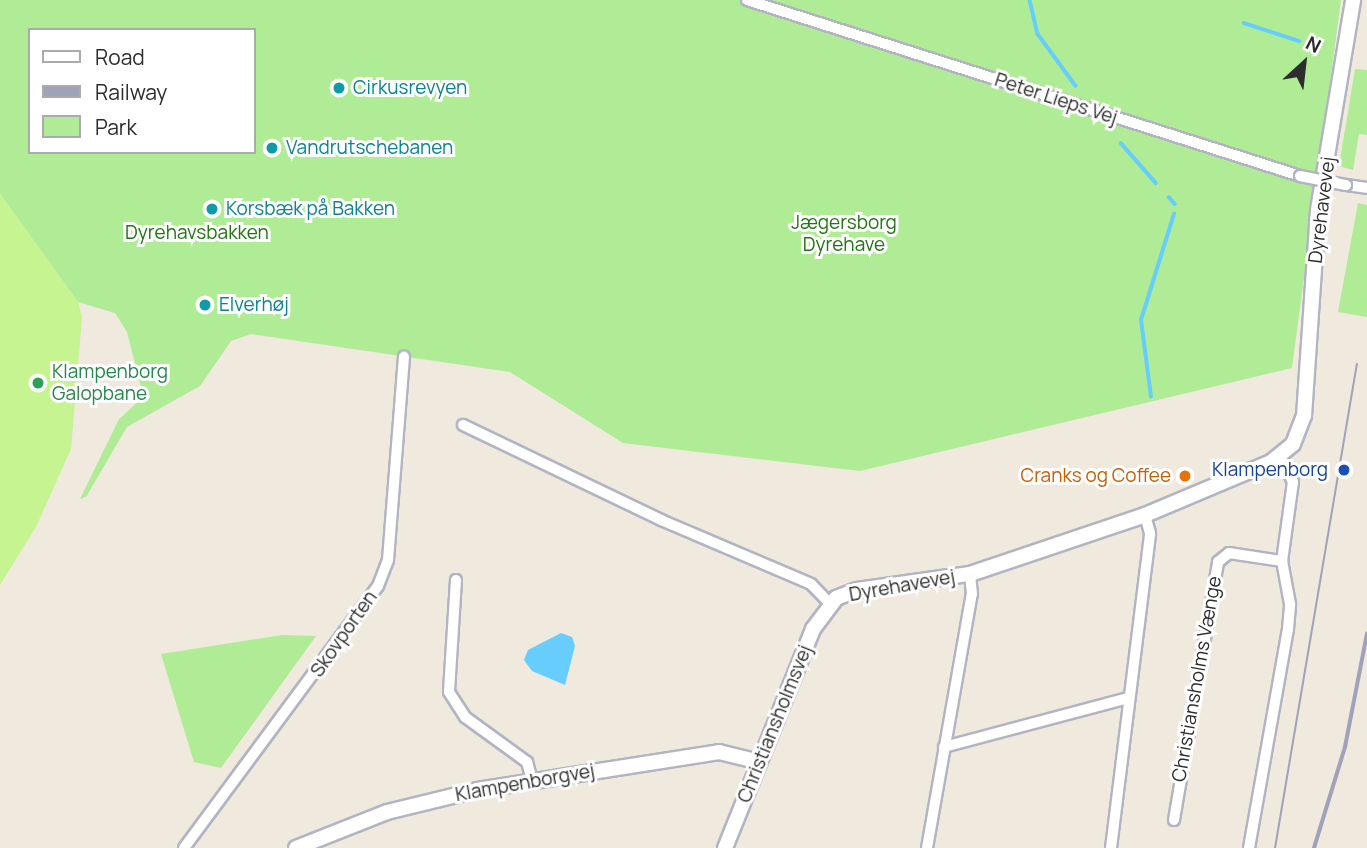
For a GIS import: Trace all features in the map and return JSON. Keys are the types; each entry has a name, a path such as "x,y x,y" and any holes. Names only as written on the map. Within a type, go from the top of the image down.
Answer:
{"street":[{"name":"Peter Lieps Vej","path":"747,0 1300,176 1367,188"},
{"name":"Dyrehavevej","path":"463,425 661,520 811,584 830,604 857,590 970,573 1145,515 1280,456 1298,435 1304,416 1318,209 1353,0"},
{"name":"Skovporten","path":"184,848 378,586 391,537 400,380 404,356"},
{"path":"1249,848 1288,629 1290,604 1282,561 1293,482 1280,456"},
{"path":"1109,848 1150,533 1145,515"},
{"name":"Christiansholms Vænge","path":"1174,820 1218,562 1228,553 1282,561"},
{"path":"927,848 972,594 970,573"},
{"path":"456,580 449,692 465,717 527,762 532,781"},
{"name":"Christiansholmsvej","path":"725,848 813,629 830,604"},
{"path":"944,747 1128,698"},
{"name":"Klampenborgvej","path":"296,848 412,805 532,781 719,752 760,762"}],"green space":[{"name":"Jægersborg Dyrehave","path":"0,0 1341,0 1292,368 860,471 623,443 510,372 251,334 231,341 200,386 127,427 86,497 80,499 119,419 139,401 141,387 127,332 115,313 78,302 0,194"},
{"path":"1355,69 1367,70 1367,135 1359,134 1353,170 1339,166"},
{"name":"Klampenborg Galopbane","path":"0,194 78,302 82,317 71,449 36,527 0,585"},
{"path":"1358,203 1367,205 1367,317 1338,312"},
{"path":"282,635 316,636 221,768 194,762 161,654"}],"water":[{"path":"561,633 572,637 575,646 565,685 532,671 524,660 528,650"}],"waterway":[{"path":"1030,0 1038,34 1076,86"},
{"path":"1244,23 1299,41"},
{"path":"1309,44 1318,47"},
{"path":"1121,143 1156,183"},
{"path":"1169,197 1175,204"},
{"path":"1151,397 1141,320 1174,214"}],"tram line":[{"path":"1275,848 1357,364"}],"railway":[{"path":"1314,848 1345,747 1367,634"}],"place":[{"name":"Cirkusrevyen","path":"339,88"},
{"name":"Vandrutschebanen","path":"272,148"},
{"name":"Korsbæk på Bakken","path":"212,209"},
{"name":"Elverhøj","path":"205,305"},
{"name":"Klampenborg Galopbane","path":"38,383"},
{"name":"Klampenborg","path":"1344,470"},
{"name":"Cranks og Coffee","path":"1185,476"}],"park label":[{"name":"Dyrehavsbakken","path":"197,233"}]}
